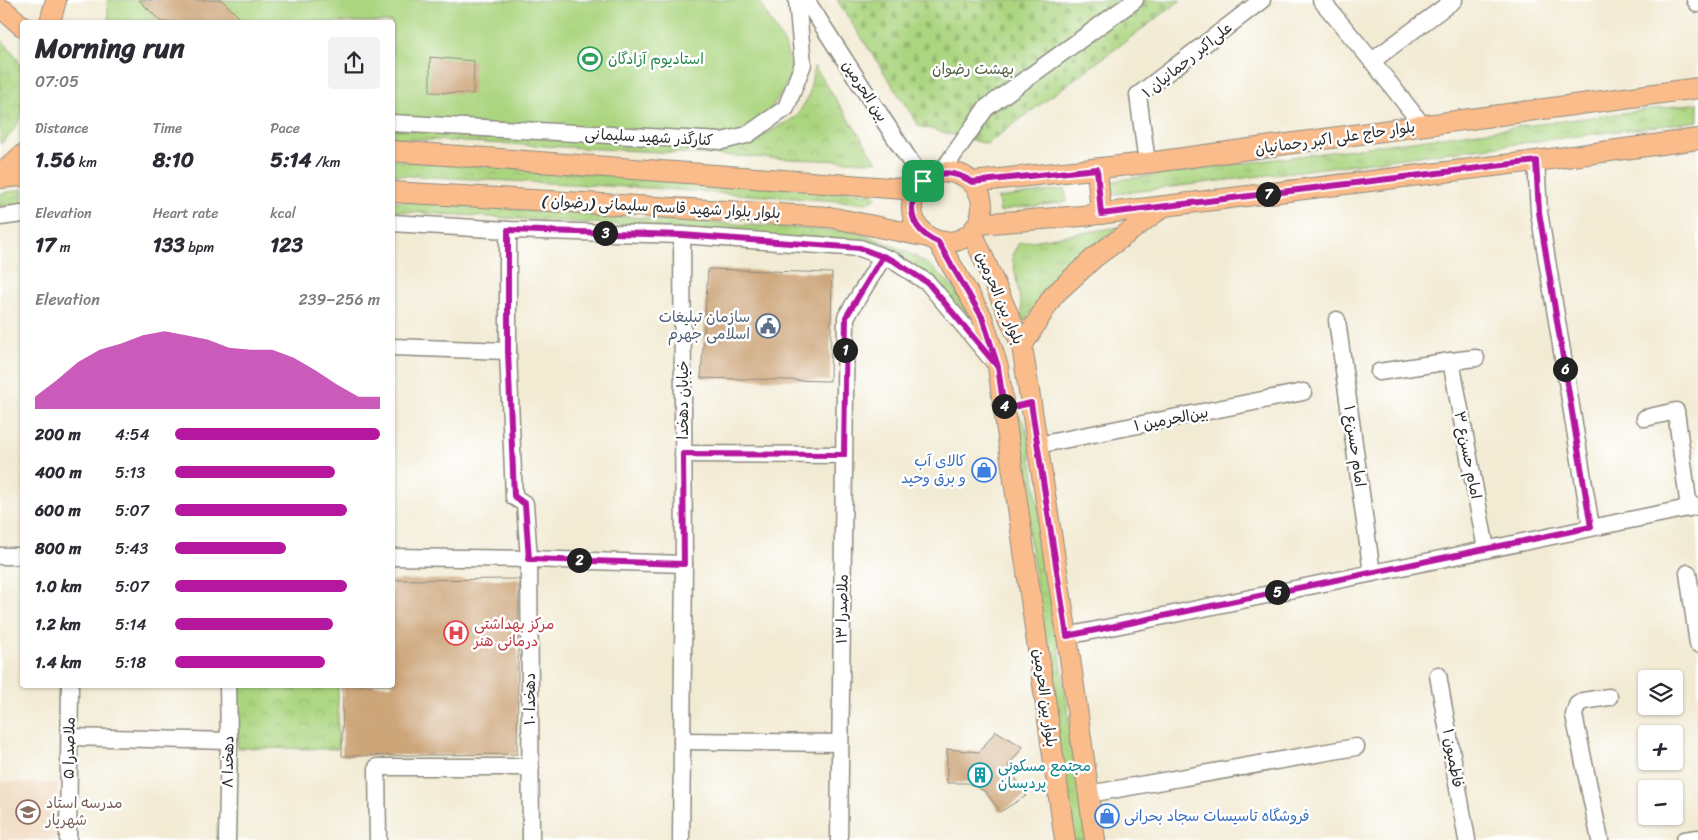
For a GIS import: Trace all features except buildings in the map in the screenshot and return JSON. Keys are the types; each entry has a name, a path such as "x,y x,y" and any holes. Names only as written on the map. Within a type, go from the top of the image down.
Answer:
{"main road":[{"path":"51,20 56,0"},
{"path":"0,9 20,24"},
{"name":"بلوار حاج علی اکبر رحمانیان","path":"972,182 1147,163 1698,88"},
{"path":"975,228 1536,161 1698,139"},
{"path":"395,151 927,181 957,174 972,182 982,202 982,213 975,228 962,239 950,243 933,240 917,225 912,210 913,200 927,181"},
{"path":"0,172 8,168 20,157"},
{"path":"1097,169 1101,214"},
{"path":"0,178 20,176"},
{"name":"بلوار بلوار شهید قاسم سلیمانی (رضوان )","path":"395,192 828,217 933,240"},
{"path":"1022,346 1053,296 1095,257 1164,206"},
{"name":"بلوار بین الحرمین","path":"975,228 1022,346 1067,636 1095,840"},
{"name":"بلوار بین الحرمین","path":"933,240 982,317 998,367 1065,840"},
{"path":"1004,409 1031,403"}],"street":[{"name":"کنارگذر شهید سلیمانی","path":"395,123 722,141 747,135 786,108 803,64 797,0"},
{"name":"بین الحرمین","path":"806,0 927,181"},
{"path":"927,181 986,108 1135,0"},
{"name":"علی‌اکبر رحمانیان ۱","path":"1147,163 1138,95 1262,0"},
{"path":"1321,0 1423,126"},
{"path":"1372,61 1454,0"},
{"path":"1695,0 1698,4"},
{"path":"1536,161 1539,212 1591,527"},
{"path":"0,217 20,214"},
{"path":"395,223 508,230 682,235 860,248 894,261 928,283 998,367"},
{"path":"395,347 508,351 508,230"},
{"name":"خیابان دهخدا","path":"681,840 684,564 682,235"},
{"name":"ملاصدرا ۱۳","path":"839,840 846,317 883,256"},
{"name":"امام حسن‌ع ۱","path":"1337,320 1372,573"},
{"name":"دهخدا ۱۰","path":"508,351 514,496 525,504 529,559 531,840"},
{"path":"1379,372 1476,358"},
{"name":"امام حسن‌ع ۳","path":"1451,361 1486,549"},
{"name":"بین‌الحرمین ۱","path":"1038,445 1303,392"},
{"path":"1067,636 1694,507 1676,411 1645,418"},
{"path":"683,454 844,455"},
{"path":"0,556 20,556"},
{"path":"395,557 684,564"},
{"path":"1688,574 1698,644"},
{"name":"فاطمیون ۱","path":"1438,675 1467,840"},
{"name":"ملاصدرا ۵","path":"68,840 70,688"},
{"name":"دهخدا ۸","path":"227,840 228,688"},
{"path":"1600,840 1574,715 1577,705 1583,701 1610,697"},
{"path":"70,737 229,741"},
{"path":"682,741 840,743"},
{"path":"1089,794 1356,747"},
{"path":"378,840 377,767 531,767"},
{"path":"1684,840 1698,838"}],"shaded area":[{"name":"مدرسه استاد شهریار","path":"0,782 57,783 56,840 0,840"}],"green space":[{"name":"استادیوم آزادگان","path":"107,0 758,0 785,45 792,72 768,112 742,131 722,136 395,120 395,20 109,20"},
{"name":"بهشت رضوان","path":"837,0 1181,0 987,144 919,126"},
{"path":"0,39 13,52 19,63 20,118 10,134 0,144"},
{"path":"814,66 877,162 395,138 395,129 732,147 752,141 796,117 809,96"},
{"path":"1698,103 1698,121 1108,195 1111,181"},
{"path":"395,160 875,193 876,198 867,203 648,188 395,175"},
{"path":"20,189 20,203 0,207 0,194"},
{"path":"1065,189 1067,202 1013,208 1000,212 998,198"},
{"path":"395,201 854,232 901,249 934,269 954,289 982,329 931,280 892,254 702,230 395,211"},
{"path":"1119,227 1082,254 1047,287 1024,322 1012,255 1019,243"},
{"path":"1019,415 1027,429 1087,840 1073,840 1014,430"},
{"path":"239,688 338,688 338,749 237,748"}],"place":[{"name":"استادیوم آزادگان","path":"590,59"},
{"name":"سازمان تبلیغات اسلامی جهرم","path":"768,326"},
{"name":"کالای آب و برق وحید","path":"984,470"},
{"name":"مرکز بهداشتی درمانی هنر","path":"456,633"},
{"name":"مجتمع مسکونی پردیسان","path":"980,775"},
{"name":"مدرسه استاد شهریار","path":"28,812"},
{"name":"فروشگاه تاسیسات سجاد بحرانی","path":"1107,816"}],"route":[{"path":"923,181 916,190 913,200 914,221 920,230 938,242 982,317 998,367 928,283 883,256 846,317 844,455 683,454 684,564 529,559 525,504 514,496 508,351 508,230 682,235 860,248 883,256 894,261 928,283 963,325 998,367 1004,409 1031,403 1067,636 1591,527 1539,212 1536,161 1101,214 1097,169 972,182 952,172 931,176 923,181"}]}
